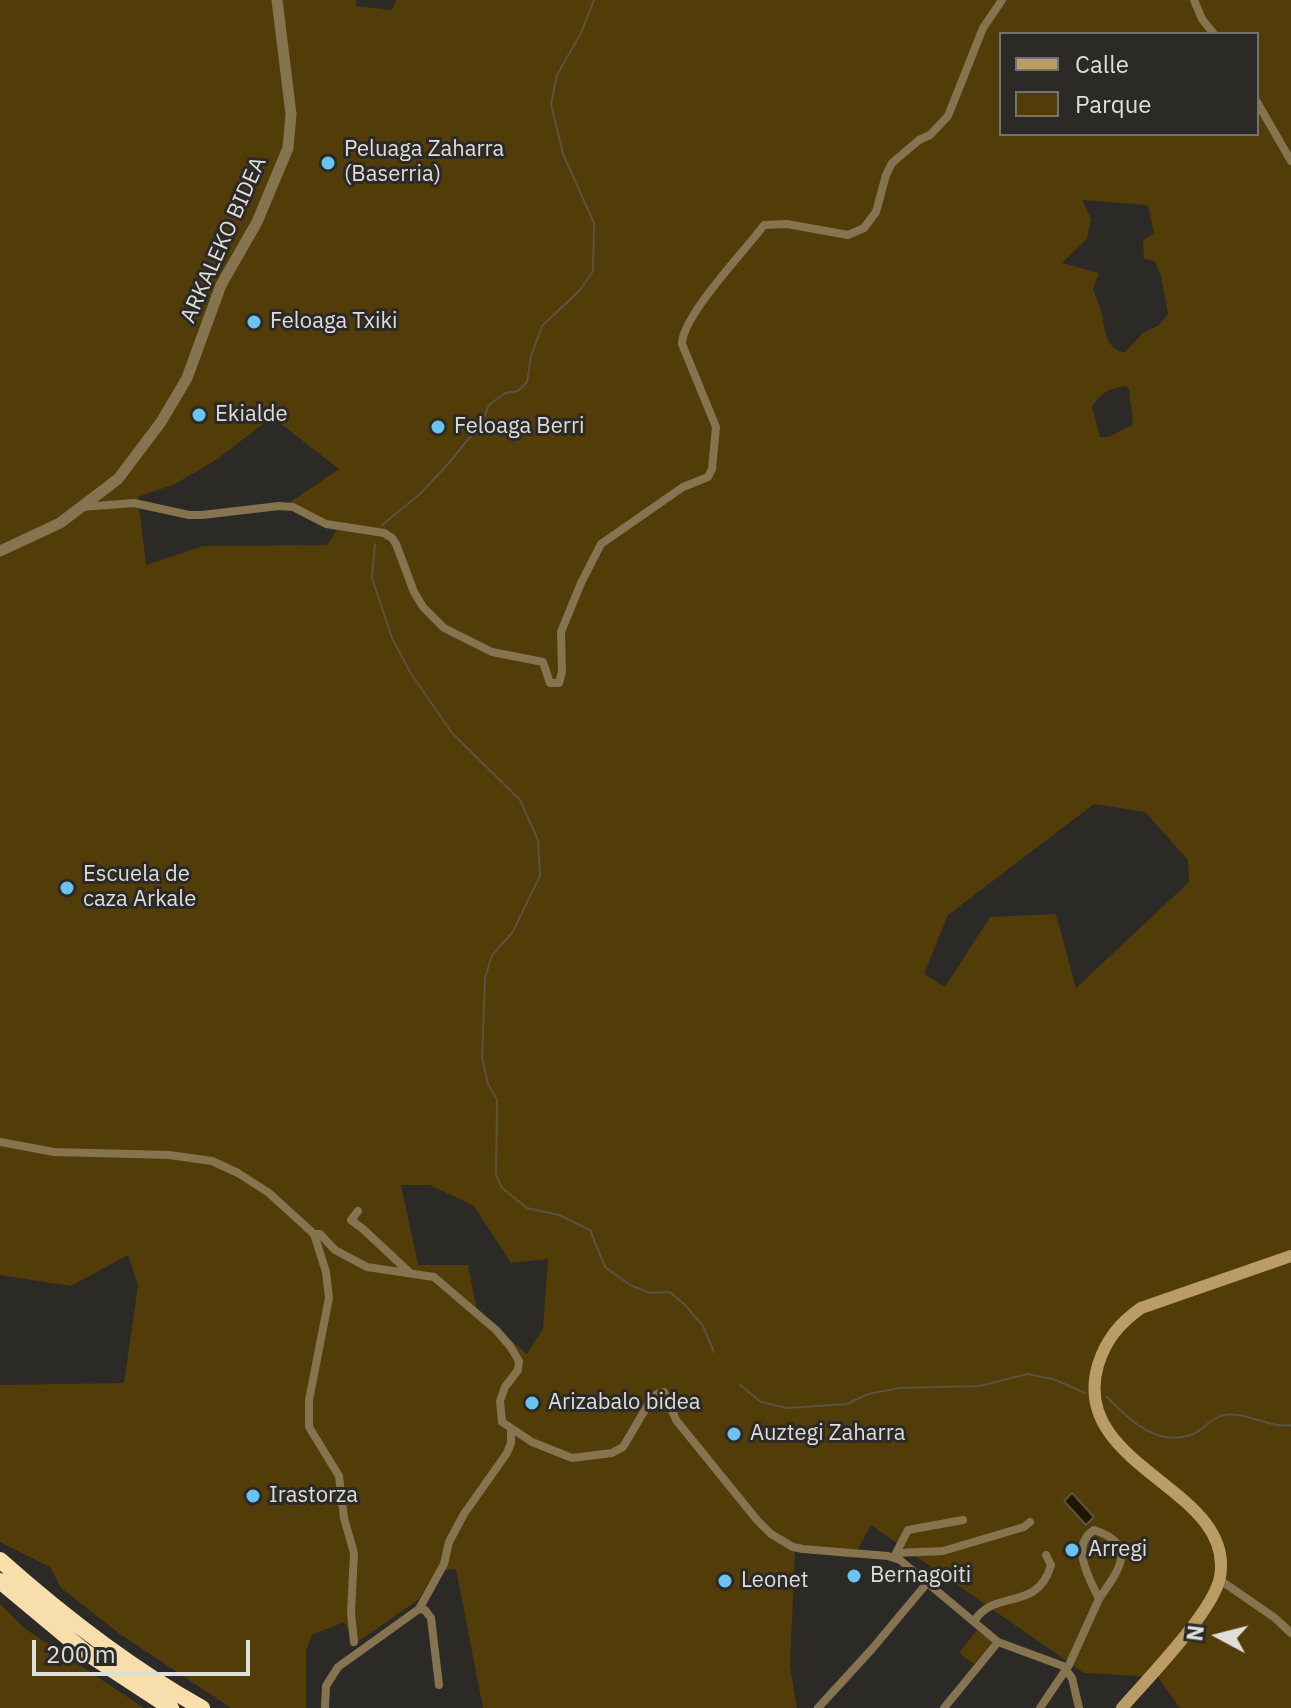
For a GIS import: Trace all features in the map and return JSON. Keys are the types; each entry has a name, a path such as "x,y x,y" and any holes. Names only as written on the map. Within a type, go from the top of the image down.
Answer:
{"highway":[{"path":"0,1560 58,1612 155,1681 202,1708"},
{"path":"0,1581 84,1651 171,1708"}],"main road":[{"path":"1122,1708 1213,1599 1220,1580 1221,1554 1209,1527 1109,1433 1096,1400 1097,1370 1103,1351 1121,1323 1141,1308 1287,1258"}],"street":[{"name":"ARKALEKO BIDEA","path":"0,551 35,536 82,507 118,479 135,460 187,378 221,285 257,222 288,148 291,114 277,0"},
{"path":"82,507 134,503 202,515 293,507 326,524 367,529 392,538 414,592 444,628 492,652 543,662 550,683 559,683 564,624 601,544 683,487 708,477 712,469 716,427 682,344 685,330 710,290 764,225 787,224 848,235 864,228 876,212 892,163 919,140 930,135 948,116 983,28 1002,0"},
{"path":"1192,0 1212,32"},
{"path":"1259,105 1291,161"},
{"path":"0,1142 54,1152 169,1155 212,1161 269,1193 314,1234 323,1259 329,1298 309,1400 309,1427 339,1476 344,1518 354,1553 351,1594 354,1642"},
{"path":"358,1211 351,1220 409,1273"},
{"path":"314,1234 320,1234 343,1256 367,1267 434,1277 496,1330 518,1358 519,1367 505,1387 499,1409 502,1422 511,1431 572,1458 612,1453 623,1447 649,1403 657,1394 664,1392 676,1420 771,1534 793,1547 896,1555 943,1551 1024,1527 1030,1522"},
{"path":"325,1708 326,1686 338,1667 419,1609 444,1564 449,1542 464,1514 507,1453 511,1431"},
{"path":"896,1555 908,1530 963,1520"},
{"path":"1040,1708 1066,1670 1099,1599 1118,1572 1121,1550 1114,1538 1094,1530 1087,1537 1083,1564 1099,1599"},
{"path":"896,1555 998,1642 1058,1663 1072,1678 1076,1706"},
{"path":"975,1620 987,1607 1023,1598 1039,1589 1051,1565 1046,1555"},
{"path":"1220,1580 1275,1618 1291,1633"},
{"path":"818,1708 928,1582"},
{"path":"419,1609 425,1610 431,1618 439,1685"},
{"path":"944,1708 998,1642"}],"green space":[{"path":"0,0 356,0 356,6 392,10 396,0 1291,0 1291,1708 1180,1708 1158,1677 1084,1673 871,1525 853,1558 795,1551 790,1666 797,1708 483,1708 456,1569 436,1571 418,1600 356,1643 344,1622 312,1635 306,1651 306,1708 231,1708 120,1634 61,1588 50,1567 0,1542 0,1385 124,1383 138,1285 128,1255 71,1286 0,1275","holes":["1082,200 1148,205 1154,233 1143,240 1144,259 1155,261 1168,314 1124,353 1113,347 1106,333 1093,289 1099,273 1062,263 1087,239 1091,219","1125,386 1130,390 1132,425 1108,437 1100,437 1092,407 1106,392","272,417 339,469 286,505 338,528 327,545 203,546 146,565 138,497 175,484 216,460","1094,804 1145,812 1188,860 1189,882 1076,988 1056,914 990,917 945,987 924,974 948,915","401,1185 430,1185 474,1206 511,1263 548,1259 543,1328 527,1354 477,1311 468,1265 418,1265"]},
{"path":"0,1604 24,1628 144,1708 0,1708"},
{"path":"977,1630 993,1642 974,1664 959,1653"}],"shaded area":[{"path":"1072,1493 1094,1517 1086,1525 1064,1501"}],"waterway":[{"path":"382,525 420,494 448,464 482,422 489,405 505,393 518,391 527,382 531,356 542,326 580,290 593,271 594,223 563,154 551,104 557,75 581,33 594,0"},
{"path":"375,544 372,578 392,638 410,672 452,733 520,800 538,840 540,876 512,933 492,955 485,978 482,1058 488,1084 497,1100 496,1175 502,1188 527,1208 559,1215 590,1230 605,1267 630,1285 650,1293 670,1292 703,1326 714,1352"},
{"path":"740,1385 761,1402 787,1408 847,1404 868,1394 899,1388 980,1386 1027,1374 1053,1379 1085,1393"},
{"path":"1107,1397 1135,1423 1156,1435 1168,1437 1193,1434 1215,1419 1233,1414 1274,1425 1291,1425"}],"place":[{"name":"Peluaga Zaharra (Baserria)","path":"328,163"},
{"name":"Feloaga Txiki","path":"254,322"},
{"name":"Ekialde","path":"199,415"},
{"name":"Feloaga Berri","path":"438,427"},
{"name":"Escuela de caza Arkale","path":"67,888"},
{"name":"Arizabalo bidea","path":"532,1403"},
{"name":"Auztegi Zaharra","path":"734,1434"},
{"name":"Irastorza","path":"253,1496"},
{"name":"Arregi","path":"1072,1550"},
{"name":"Bernagoiti","path":"854,1576"},
{"name":"Leonet","path":"725,1581"}]}
